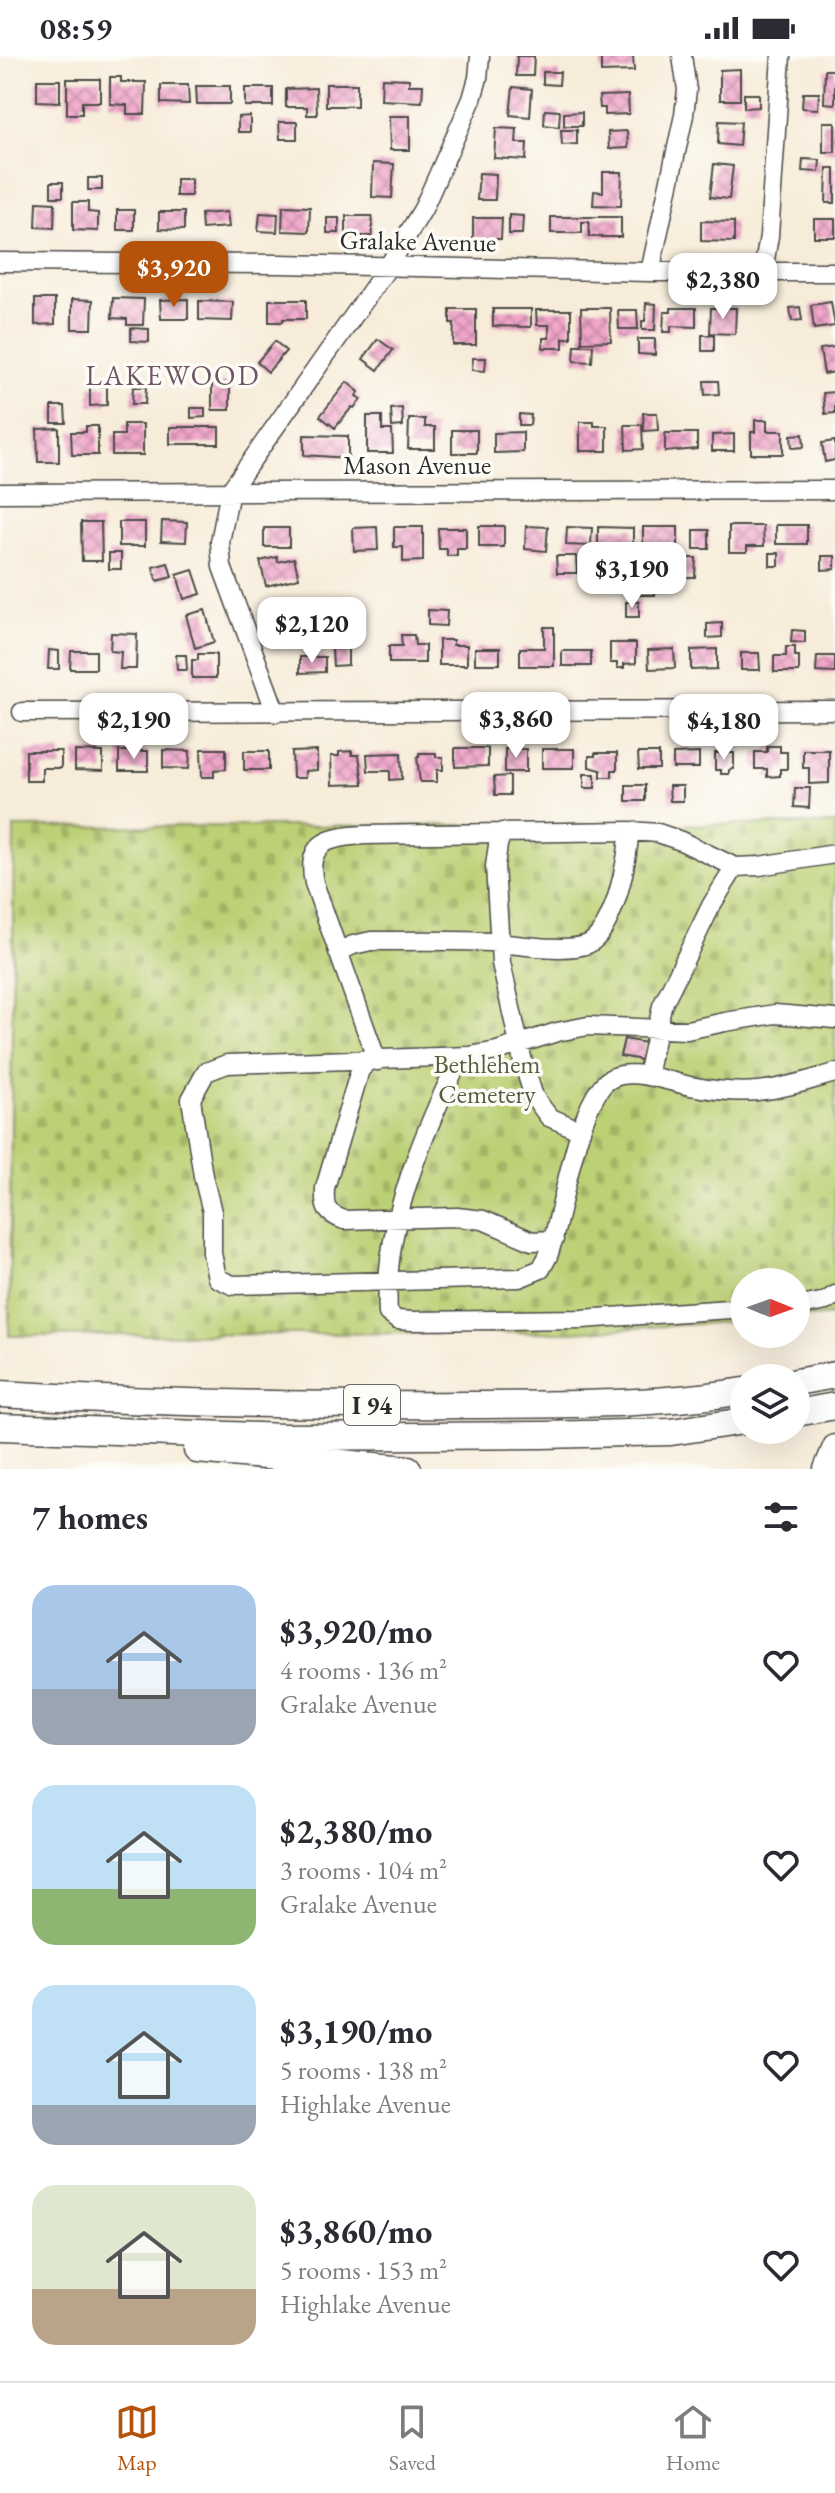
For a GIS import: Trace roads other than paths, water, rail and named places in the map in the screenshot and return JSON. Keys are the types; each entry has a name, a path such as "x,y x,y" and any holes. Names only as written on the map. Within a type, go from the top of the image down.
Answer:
{"highway":[{"path":"810,1380 835,1375"},
{"name":"I 94","path":"0,1394 150,1402 381,1405 610,1403 730,1393"},
{"path":"810,1410 835,1406"},
{"name":"I 94","path":"0,1427 284,1437 671,1432 730,1423"},
{"path":"67,1430 149,1446 408,1469"}],"main road":[{"path":"826,1469 835,1447"}],"street":[{"path":"276,713 222,567 220,542 230,491 388,267 423,209 472,99 480,56"},
{"path":"650,272 684,115 687,90 682,56"},
{"path":"763,271 769,236 781,56"},
{"name":"Gralake Avenue","path":"0,262 835,272"},
{"name":"Mason Avenue","path":"0,493 835,490"},
{"path":"22,712 835,710"},
{"path":"338,952 371,941 499,943 567,948 587,944 600,934 610,915 627,858 629,831"},
{"path":"373,1061 310,866 316,850 325,841 365,835 629,831 658,833 735,867 835,854"},
{"path":"502,832 495,866 499,943 518,1044 534,1097 549,1117 581,1131"},
{"path":"647,1076 662,1006 712,904 735,867"},
{"path":"835,1019 775,1014 687,1030 588,1026 470,1056 227,1064 206,1072 191,1099 212,1212 212,1253 217,1278 232,1285 519,1278 541,1269 554,1240 581,1131 604,1083 616,1076 636,1074 719,1090 757,1091 835,1073"},
{"path":"470,1056 456,1066 404,1190 388,1281 388,1313 397,1320 582,1319 730,1309"},
{"path":"373,1061 360,1070 325,1188 324,1203 331,1215 344,1220 457,1217 483,1220 532,1241 554,1240"},
{"path":"810,1304 826,1301 835,1295"}],"district":[{"name":"LAKEWOOD","path":"173,375"}],"park label":[{"name":"Bethlehem Cemetery","path":"487,1079"}]}
